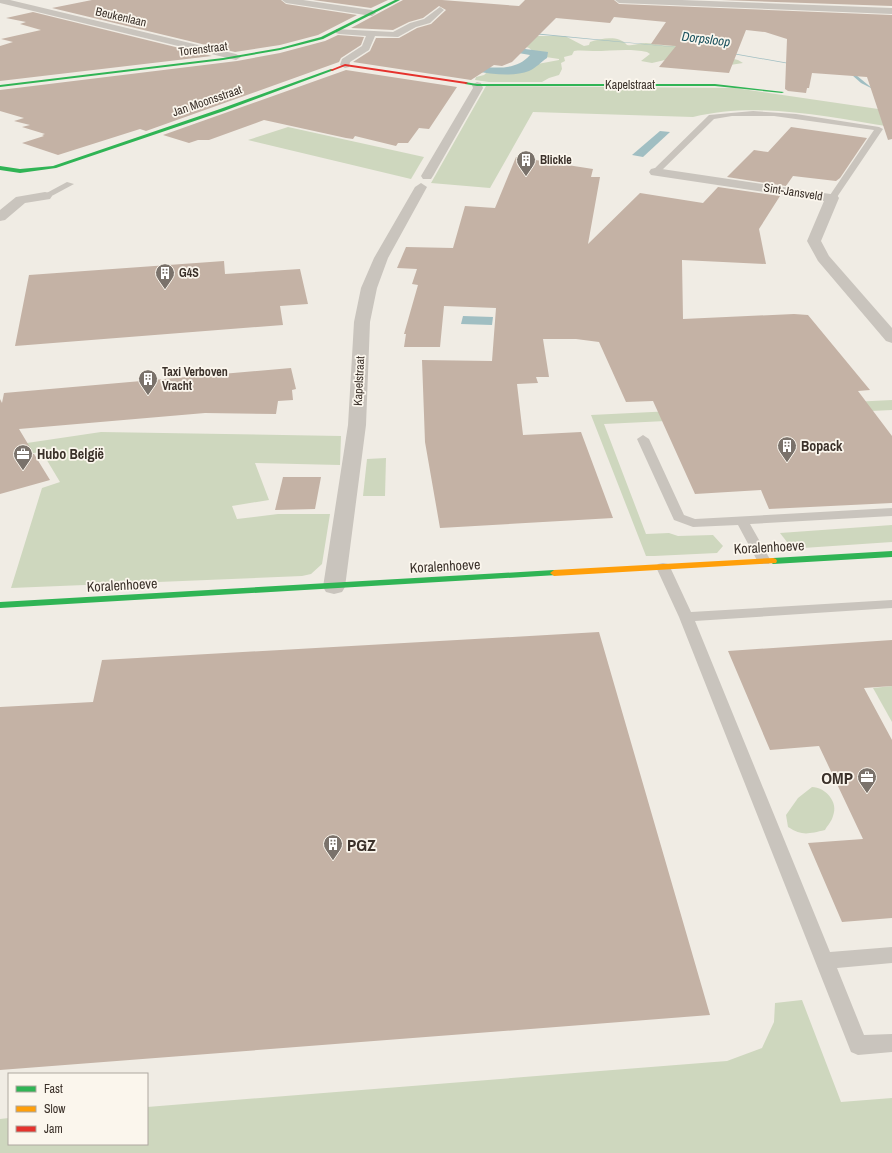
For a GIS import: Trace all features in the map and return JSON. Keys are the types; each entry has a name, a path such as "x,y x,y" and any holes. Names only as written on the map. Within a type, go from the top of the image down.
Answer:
{"street":[{"name":"Beukenlaan","path":"0,0 64,17 101,24 236,57"},
{"path":"286,0 372,14"},
{"name":"Torenstraat","path":"0,86 236,57 312,42 398,0"},
{"path":"619,0 892,11"},
{"path":"339,30 395,35 413,25 427,21 440,10"},
{"name":"Jan Moonsstraat","path":"0,168 20,171 54,167 201,118 345,65 345,61 366,48 371,34"},
{"name":"Kapelstraat","path":"345,65 477,85 715,85 782,92"},
{"name":"Kapelstraat","path":"334,587 357,426 363,315 369,288 381,258 478,88 477,85"},
{"name":"Sint-Jansveld","path":"655,172 832,198 814,240 823,258 892,338"},
{"path":"0,217 21,200 45,196"},
{"name":"Koralenhoeve","path":"0,605 892,554"}],"lane":[{"path":"655,172 712,117 724,115 772,114 879,129 832,198"},
{"path":"45,196 70,184"},
{"path":"643,439 679,517 693,523 892,512"},
{"path":"742,520 764,561"},
{"path":"664,567 686,617 858,1046 892,1043"},
{"path":"686,617 892,604"},
{"path":"824,961 892,955"}],"green space":[{"path":"537,36 565,36 584,46 589,45 590,42 610,38 620,40 627,45 646,43 667,46 674,45 738,60 743,63 730,65 665,60 652,63 641,61 650,54 647,52 627,50 574,51 572,55 564,57 565,61 561,63 562,69 559,75 542,82 489,82 475,80 476,77 484,75 489,70 506,70 559,60 539,56 529,48 523,46"},
{"path":"486,86 735,88 885,110 892,127 818,115 767,110 718,112 693,117 533,112 490,188 431,183"},
{"path":"288,127 424,157 411,179 248,140"},
{"path":"892,400 892,410 604,424 646,534 669,533 678,536 713,535 723,546 717,553 646,556 591,415"},
{"path":"101,432 341,436 340,465 255,463 269,500 232,506 237,519 278,514 330,514 322,564 311,574 302,576 11,588 42,488 60,482 42,452 0,457 0,447"},
{"path":"386,458 385,496 363,496 367,459"},
{"path":"892,525 892,542 803,548 787,542 780,533"},
{"path":"892,686 892,722 873,688"},
{"path":"812,787 826,792 830,796 834,806 831,822 825,830 810,833 797,832 788,827 786,815 798,798"},
{"path":"802,1000 841,1102 892,1098 892,1153 0,1153 0,1119 8,1118 8,1145 148,1145 148,1107 727,1061 762,1048 774,1022 775,1003"}],"water":[{"path":"512,31 713,51 511,32"},
{"path":"478,43 548,52 547,58 536,67 529,71 520,73 498,74 443,66","holes":["507,51 530,55 523,61 514,65 494,68 454,62"]},
{"path":"716,51 856,75 873,89 861,83 852,75"},
{"path":"660,131 670,132 643,157 632,155"},
{"path":"463,316 493,317 492,325 461,324"}],"building":[{"path":"92,0 281,0 286,4 357,15 318,35 280,45 235,52 52,8"},
{"path":"313,0 388,0 371,8"},
{"path":"403,0 442,0 519,6 525,0 614,0 619,4 892,15 892,139 888,140 867,77 812,73 809,88 807,88 806,93 788,91 785,89 787,39 765,32 746,30 729,73 659,67 676,46 651,44 666,22 614,17 610,23 556,18 512,62 502,66 494,65 471,80 353,62 370,51 376,38 399,38 417,28 431,24 446,10 439,6 423,18 409,22 393,30 351,28"},
{"path":"721,0 892,0 892,6"},
{"path":"33,12 212,56 0,81 0,46 13,42 1,39 41,30 20,24 26,22 6,18"},
{"path":"338,35 364,37 361,45 341,58 339,62 146,131 140,129 58,155 22,143 44,136 42,135 45,134 22,127 30,125 14,121 24,118 0,111 0,90 237,61 280,53 325,41"},
{"path":"346,70 457,87 429,129 419,128 408,143 398,143 396,146 355,136 353,139 346,138 264,120 209,140 198,140 189,143 163,135"},
{"path":"791,127 867,138 840,178 836,181 793,176 786,186 727,177 754,150 768,152"},
{"path":"516,157 593,169 591,177 600,177 588,244 640,193 703,203 718,187 780,196 759,229 766,264 682,260 683,319 794,314 808,315 870,390 858,391 892,436 892,503 769,509 761,490 695,494 653,401 626,402 599,342 576,339 543,339 549,377 536,377 538,383 517,384 523,435 581,432 613,518 440,528 425,442 422,360 492,361 496,308 444,306 440,347 404,347 406,334 404,334 418,285 412,284 417,269 397,268 406,247 453,248 465,206 495,208"},
{"name":"G4S","path":"224,261 225,274 300,269 308,304 280,306 283,325 15,346 29,275"},
{"name":"Taxi Verboven Vracht","path":"291,368 296,389 292,390 293,400 278,401 276,414 205,413 19,429 31,449 32,454 34,454 50,480 0,494 0,399 2,403 4,393"},
{"path":"283,477 321,477 315,509 275,510"},
{"name":"PGZ","path":"599,632 710,1015 0,1070 0,707 93,702 102,660"},
{"name":"OMP","path":"892,640 892,686 864,688 892,740 892,918 842,922 808,843 863,839 819,746 770,750 728,651"}],"traffic: fast":[{"path":"0,86 223,59 280,49 322,38 398,0"},
{"path":"0,168 20,171 54,167 222,110 332,70"},
{"path":"466,83 477,85 715,85 782,92"},
{"path":"773,561 892,554"},
{"path":"0,605 554,573"}],"traffic: slow":[{"path":"554,573 773,561"}],"traffic: jam":[{"path":"332,70 345,65 466,83"}],"place":[{"name":"Blickle","path":"526,177"},
{"name":"G4S","path":"165,290"},
{"name":"Taxi Verboven Vracht","path":"148,396"},
{"name":"Bopack","path":"787,463"},
{"name":"Hubo België","path":"23,471"},
{"name":"OMP","path":"867,794"},
{"name":"PGZ","path":"333,861"}],"water label":[{"name":"Dorpsloop","path":"706,39"}]}
